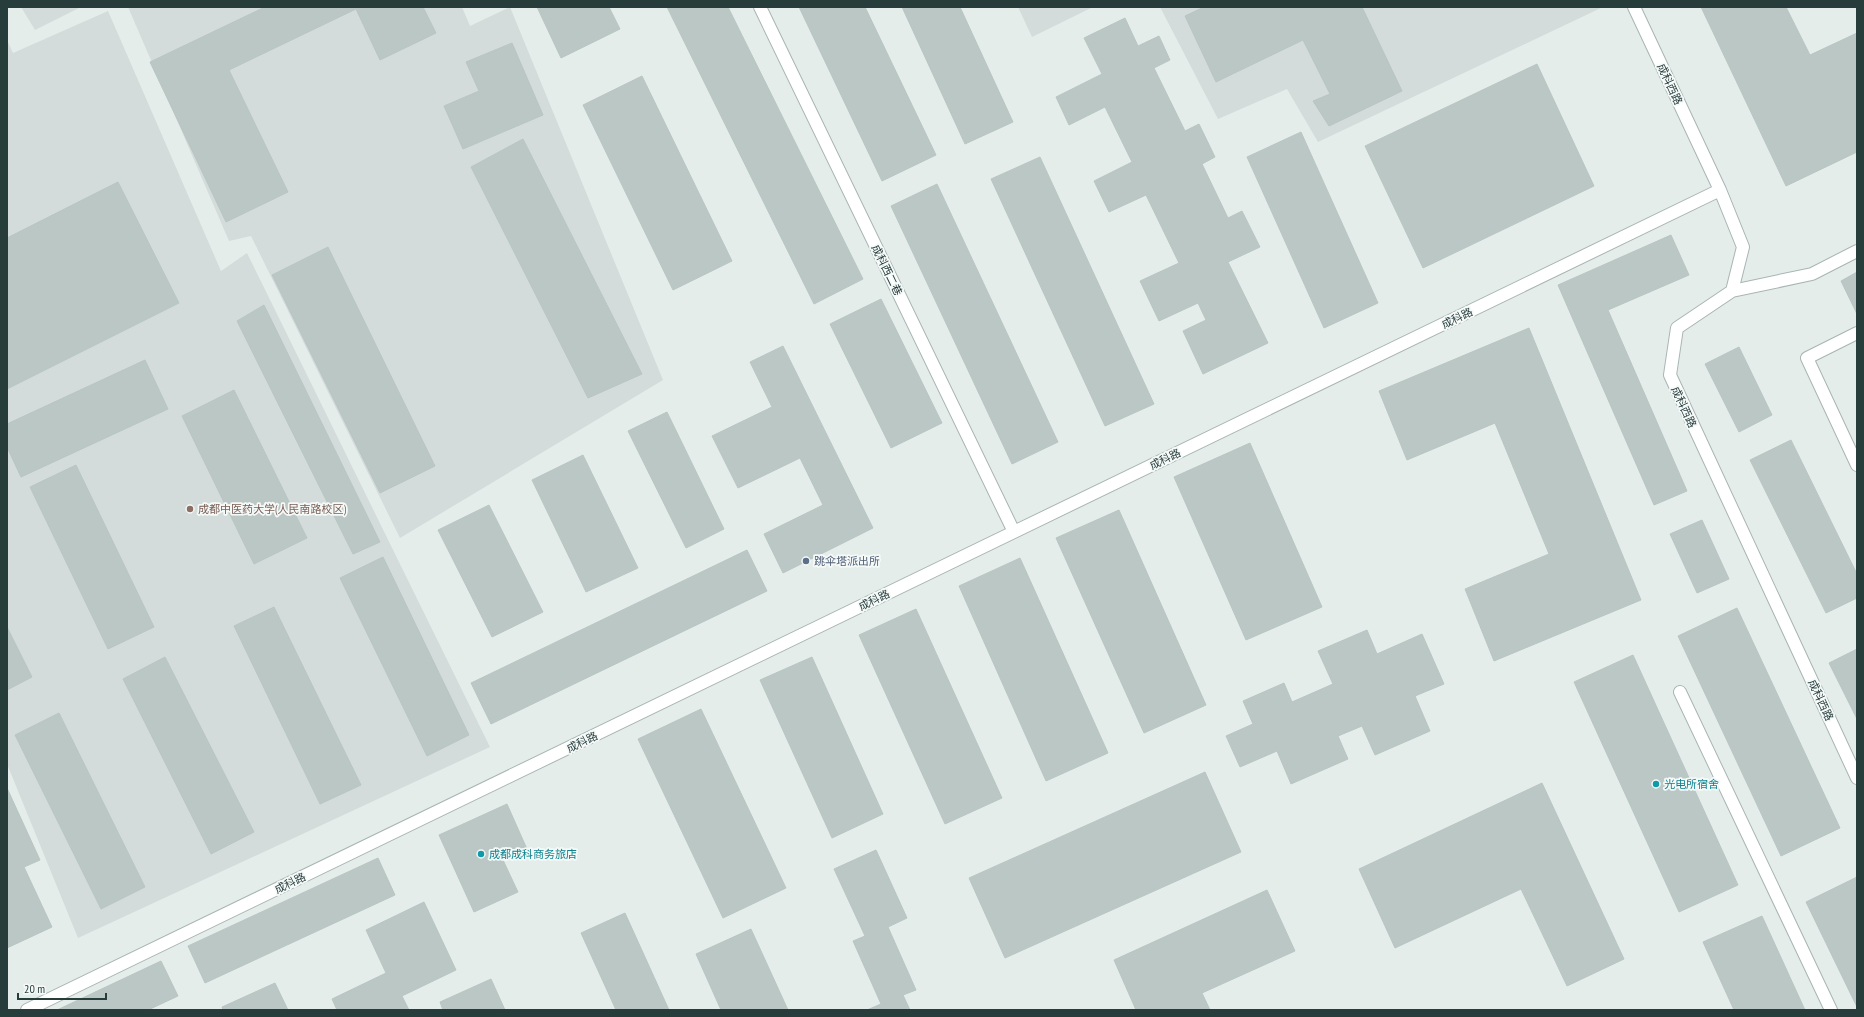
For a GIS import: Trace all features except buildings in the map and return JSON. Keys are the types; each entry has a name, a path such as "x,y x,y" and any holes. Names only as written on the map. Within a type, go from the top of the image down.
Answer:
{"street":[{"name":"成科西二巷","path":"760,7 1014,532"},
{"name":"成科西路","path":"1634,7 1720,190 1743,247 1732,291 1677,328 1670,375 1857,778"},
{"name":"成科路","path":"27,1010 1720,190"},
{"path":"1732,291 1812,274 1857,251"},
{"path":"1857,333 1807,358 1857,465"},
{"path":"1680,692 1831,1010"}],"shaded area":[{"path":"21,7 81,7 35,30"},
{"path":"128,7 462,7 470,26 510,7 663,380 400,538 251,236 229,241"},
{"path":"1018,7 1093,7 1032,37"},
{"path":"1160,7 1603,7 1318,142 1287,89 1218,119"},
{"name":"成都中医药大学(人民南路校区)","path":"108,11 221,271 247,253 490,747 78,938 7,764 7,40 13,53"}],"place":[{"name":"成都中医药大学(人民南路校区)","path":"190,509"},
{"name":"跳伞塔派出所","path":"806,561"},
{"name":"光电所宿舍","path":"1656,784"},
{"name":"成都成科商务旅店","path":"481,854"}]}
